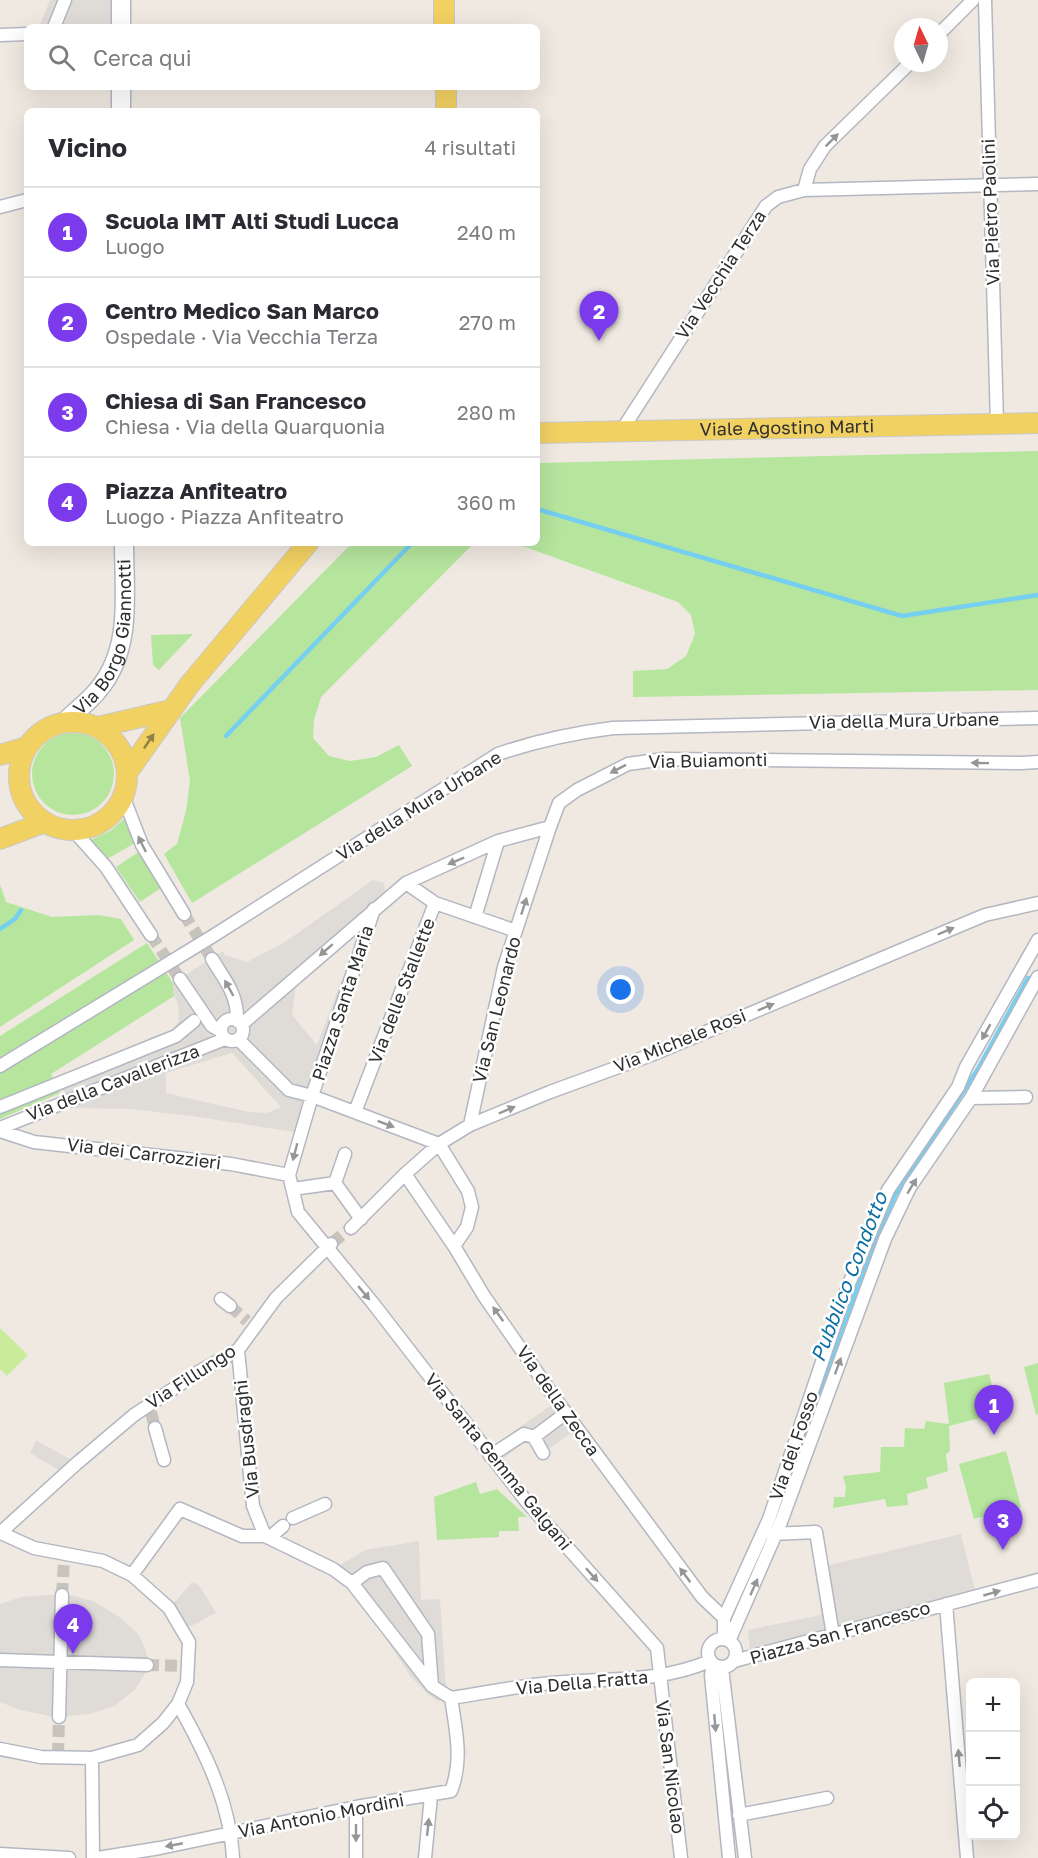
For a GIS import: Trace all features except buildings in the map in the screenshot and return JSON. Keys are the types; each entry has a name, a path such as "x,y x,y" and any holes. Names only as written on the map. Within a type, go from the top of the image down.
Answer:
{"main road":[{"path":"444,0 444,24"},
{"path":"446,90 446,108"},
{"name":"Viale Agostino Marti","path":"540,433 1038,423"},
{"path":"127,773 171,710 229,636 305,546"},
{"path":"98,727 171,710"},
{"path":"65,722 82,722 98,727 118,745 124,757 127,773 123,796 117,808 103,821 90,828 73,830 58,828 45,822 30,809 20,787 19,769 27,747 43,731 65,722"},
{"path":"0,754 27,747"},
{"path":"0,839 45,822"}],"street":[{"path":"55,24 66,0"},
{"path":"121,0 121,24"},
{"path":"948,25 974,0"},
{"name":"Via Pietro Paolini","path":"986,0 997,423"},
{"path":"0,35 24,34"},
{"path":"804,190 810,169 825,147 901,72"},
{"path":"121,90 122,108"},
{"name":"Via Vecchia Terza","path":"622,430 766,206 778,197 804,190 1038,184"},
{"path":"0,207 24,201"},
{"name":"Via Borgo Giannotti","path":"65,722 97,692 112,669 121,648 124,623 124,546"},
{"name":"Via della Mura Urbane","path":"0,1066 218,933 498,754 514,748 571,733 613,728 1038,718"},
{"name":"Via Buiamonti","path":"550,827 559,803 578,790 628,764 657,759 1021,764 1038,762"},
{"path":"123,796 142,845 184,914"},
{"path":"406,883 498,841 550,827"},
{"name":"Via San Leonardo","path":"470,1125 504,967 550,827"},
{"path":"73,830 106,867 151,935"},
{"path":"475,917 498,841"},
{"name":"Piazza Santa Maria","path":"240,1023 406,883"},
{"name":"Via delle Stallette","path":"355,1112 435,903 406,883"},
{"path":"435,903 516,931"},
{"name":"Via Michele Rosi","path":"351,1228 439,1144 470,1125 550,1092 651,1055 986,915 1038,903"},
{"name":"Piazza Santa Maria","path":"312,1096 374,909"},
{"name":"Via del Fosso","path":"727,1640 776,1534 888,1190 958,1087 966,1067 1018,979 1038,940"},
{"path":"180,979 212,1026 233,1041 238,1040 243,1033 238,1007 233,993 212,959"},
{"path":"1025,963 1038,969"},
{"name":"Via del Fosso","path":"727,1640 724,1618 763,1532 855,1293 910,1187 971,1098 1038,977"},
{"path":"1001,1005 1019,1014"},
{"path":"223,1035 223,1025 226,1022 232,1020 240,1023"},
{"path":"0,1107 176,1036 194,1021"},
{"name":"Via della Cavallerizza","path":"0,1129 155,1066 223,1035"},
{"path":"238,1040 289,1090 312,1096 439,1144 468,1191 472,1207 467,1227 454,1246"},
{"path":"147,1048 155,1066"},
{"path":"966,1067 982,1078"},
{"path":"312,1096 289,1174 298,1212 329,1246"},
{"path":"971,1098 1026,1097"},
{"name":"Via dei Carrozzieri","path":"0,1129 34,1142 164,1156 289,1174"},
{"path":"335,1183 345,1154"},
{"name":"Via della Zecca","path":"405,1174 454,1246 484,1296 566,1413 702,1597 724,1618"},
{"path":"293,1189 335,1183"},
{"path":"335,1183 361,1219"},
{"name":"Via Fillungo","path":"1,1533 76,1464 150,1408 238,1350 251,1324 329,1246"},
{"name":"Via Santa Gemma Galgani","path":"329,1246 526,1501 657,1648 658,1677"},
{"name":"Via Busdraghi","path":"238,1350 253,1506 267,1537"},
{"path":"534,1437 566,1413"},
{"path":"155,1428 164,1460"},
{"path":"490,1456 524,1434 534,1437 543,1453"},
{"path":"267,1537 288,1522 325,1504"},
{"path":"132,1575 180,1509 242,1536 267,1537 333,1569 352,1583 432,1686 451,1698"},
{"path":"763,1532 776,1534 816,1532 833,1635"},
{"path":"0,1749 41,1757 92,1758 138,1745 163,1723 178,1704 187,1682 189,1642 169,1608 132,1575 103,1561 65,1557 34,1548 1,1533"},
{"path":"352,1583 367,1572 383,1568 428,1634 432,1686"},
{"name":"Piazza San Francesco","path":"734,1661 1038,1580"},
{"path":"59,1717 62,1595"},
{"path":"946,1604 967,1858"},
{"path":"715,1664 731,1665 736,1657 736,1647 727,1640 715,1641 709,1647 708,1652 715,1664 745,1858"},
{"path":"0,1660 147,1665"},
{"path":"715,1664 711,1675 729,1858"},
{"name":"Via Della Fratta","path":"451,1698 551,1683 658,1677 715,1664"},
{"name":"Via San Nicolao","path":"658,1677 681,1858"},
{"name":"Via Antonio Mordini","path":"98,1858 232,1834 356,1807 451,1791 456,1779 459,1751 451,1698"},
{"path":"178,1704 204,1751 219,1788 232,1834 233,1858"},
{"path":"92,1758 93,1858"},
{"path":"425,1858 431,1796"},
{"path":"739,1815 827,1798"},
{"path":"356,1807 356,1858"},
{"path":"4,1856 69,1858"}],"green space":[{"path":"1038,451 1038,690 633,697 633,671 667,669 686,656 695,634 691,615 678,602 522,546 540,546 540,463"},
{"path":"349,546 471,546 321,697 314,720 313,738 329,756 350,761 376,757 399,745 412,766 192,903 164,854 177,844 186,811 190,781 180,718"},
{"path":"193,634 159,670 153,665 151,635"},
{"path":"65,733 81,733 96,740 107,751 114,766 111,790 102,803 81,815 65,815 50,808 39,797 32,782 32,766 39,751 50,740"},
{"path":"125,818 135,843 107,859 91,840 110,831"},
{"path":"140,851 161,888 140,902 116,867"},
{"path":"0,884 6,902 52,917 98,915 121,919 134,940 0,1027"},
{"path":"147,943 173,983 174,996 51,1074 60,1093 0,1119 0,1036"},
{"path":"0,1328 28,1355 7,1376 0,1369"},
{"path":"1038,1363 1038,1414 1036,1415 1024,1367"},
{"path":"989,1374 999,1413 949,1426 950,1451 946,1454 948,1471 926,1478 928,1488 907,1494 908,1505 887,1507 885,1499 833,1508 834,1497 845,1497 846,1487 843,1476 880,1472 881,1447 904,1447 905,1428 924,1429 926,1421 949,1424 944,1383"},
{"path":"1006,1451 1021,1507 974,1519 959,1464"},
{"path":"476,1482 480,1494 497,1489 527,1517 518,1517 519,1531 499,1531 499,1537 437,1540 434,1497"}],"shaded area":[{"path":"50,0 121,0 121,24 40,24"},
{"path":"373,880 384,883 386,898 300,1133 130,1109 71,1108 58,1079 173,1029 178,1022 179,1014 173,983 223,951 225,955 247,962 285,942","holes":["360,932 317,1045 292,1015 296,984","232,1053 281,1107 267,1113 249,1112 166,1093 166,1073"]},
{"path":"557,1401 577,1429 540,1455 528,1440 496,1464 486,1451"},
{"path":"36,1440 80,1465 68,1476 30,1453"},
{"path":"961,1534 978,1602 946,1608 751,1664 748,1630 821,1615 817,1568"},
{"path":"419,1541 421,1600 440,1599 446,1689 439,1702 411,1677 370,1610 337,1567 365,1550"},
{"path":"192,1582 199,1585 216,1613 178,1633 173,1604"},
{"path":"74,1596 93,1601 121,1618 139,1635 148,1659 146,1672 134,1691 114,1706 90,1714 54,1717 20,1710 0,1702 0,1604 21,1597"}],"waterway":[{"path":"540,510 902,616 1038,595"},
{"path":"226,736 409,546"},
{"path":"0,929 15,919 21,910"},
{"name":"Pubblico Condotto","path":"784,1494 862,1275 895,1195 978,1069 1028,978"}],"tunnel":[{"path":"184,914 212,959"},
{"path":"151,935 180,979"},
{"path":"332,1243 351,1228"},
{"path":"230,1306 247,1321"},
{"path":"151,1412 155,1428"},
{"path":"62,1595 64,1560"},
{"path":"147,1665 182,1666"},
{"path":"58,1755 59,1717"}],"place":[{"name":"Centro Medico San Marco","path":"599,341"},
{"name":"Scuola IMT Alti Studi Lucca","path":"994,1435"},
{"name":"Chiesa di San Francesco","path":"1003,1550"},
{"name":"Piazza Anfiteatro","path":"73,1654"}]}
